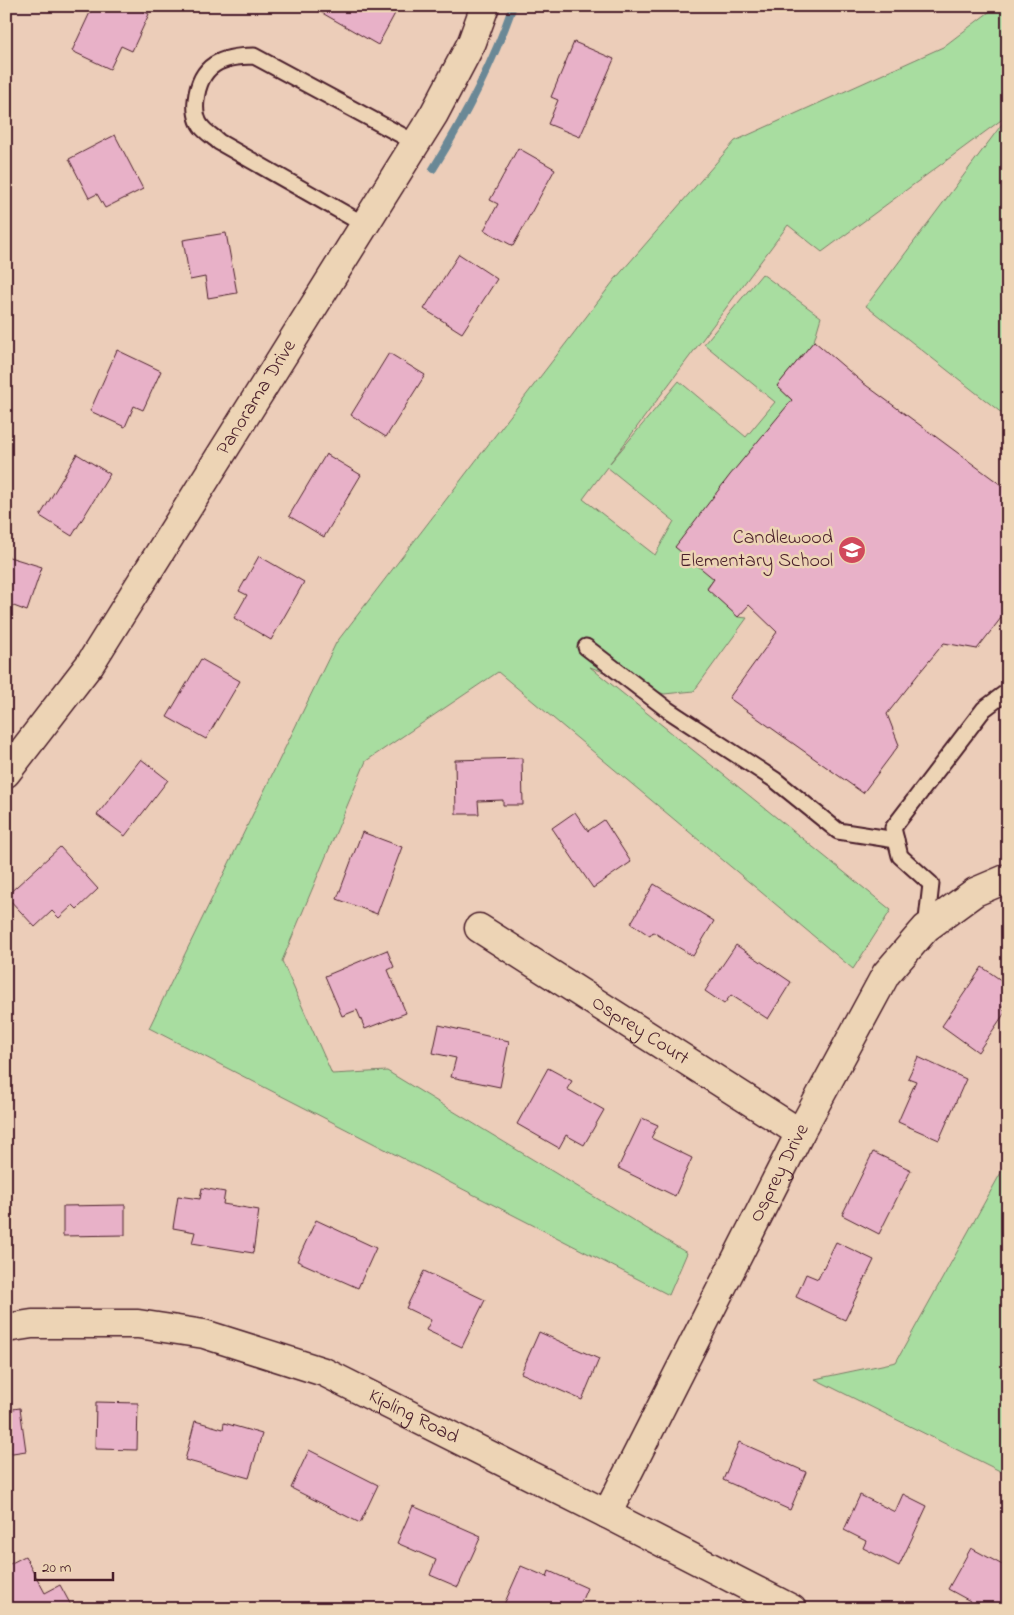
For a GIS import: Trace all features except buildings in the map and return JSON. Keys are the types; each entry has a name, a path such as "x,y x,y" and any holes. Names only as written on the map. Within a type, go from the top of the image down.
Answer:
{"street":[{"name":"Panorama Drive","path":"6,774 90,664 365,226 434,114 472,42 485,6"},
{"name":"Osprey Drive","path":"607,1514 800,1133 886,974 926,928 975,892 1008,878"},
{"name":"Osprey Court","path":"479,928 800,1133"},
{"name":"Kipling Road","path":"6,1328 32,1324 138,1324 204,1334 324,1372 792,1609"}],"lane":[{"path":"365,226 219,142 201,126 195,107 197,89 206,71 217,62 235,56 254,56 416,143"},
{"path":"586,647 668,710 775,780 838,831 896,840"},
{"path":"926,928 931,884 900,856 893,828 984,709 1008,691"}],"green space":[{"path":"997,6 1008,6 1008,115 822,252 788,225 610,463 679,381 746,437 775,402 704,344 762,274 821,317 814,341 777,386 792,400 714,579 707,588 738,617 747,618 694,691 664,694 590,667 891,910 853,969 498,672 366,761 282,961 332,1074 387,1071 687,1253 669,1295 149,1028 336,643 616,278 735,141 943,47","holes":["607,467 674,521 655,555 583,499"]},
{"path":"1008,116 1008,418 866,306"},
{"path":"1008,1160 1008,1475 815,1379 896,1362"}],"waterway":[{"path":"433,169 478,90 513,6"}],"place":[{"name":"Candlewood Elementary School","path":"852,550"}]}
